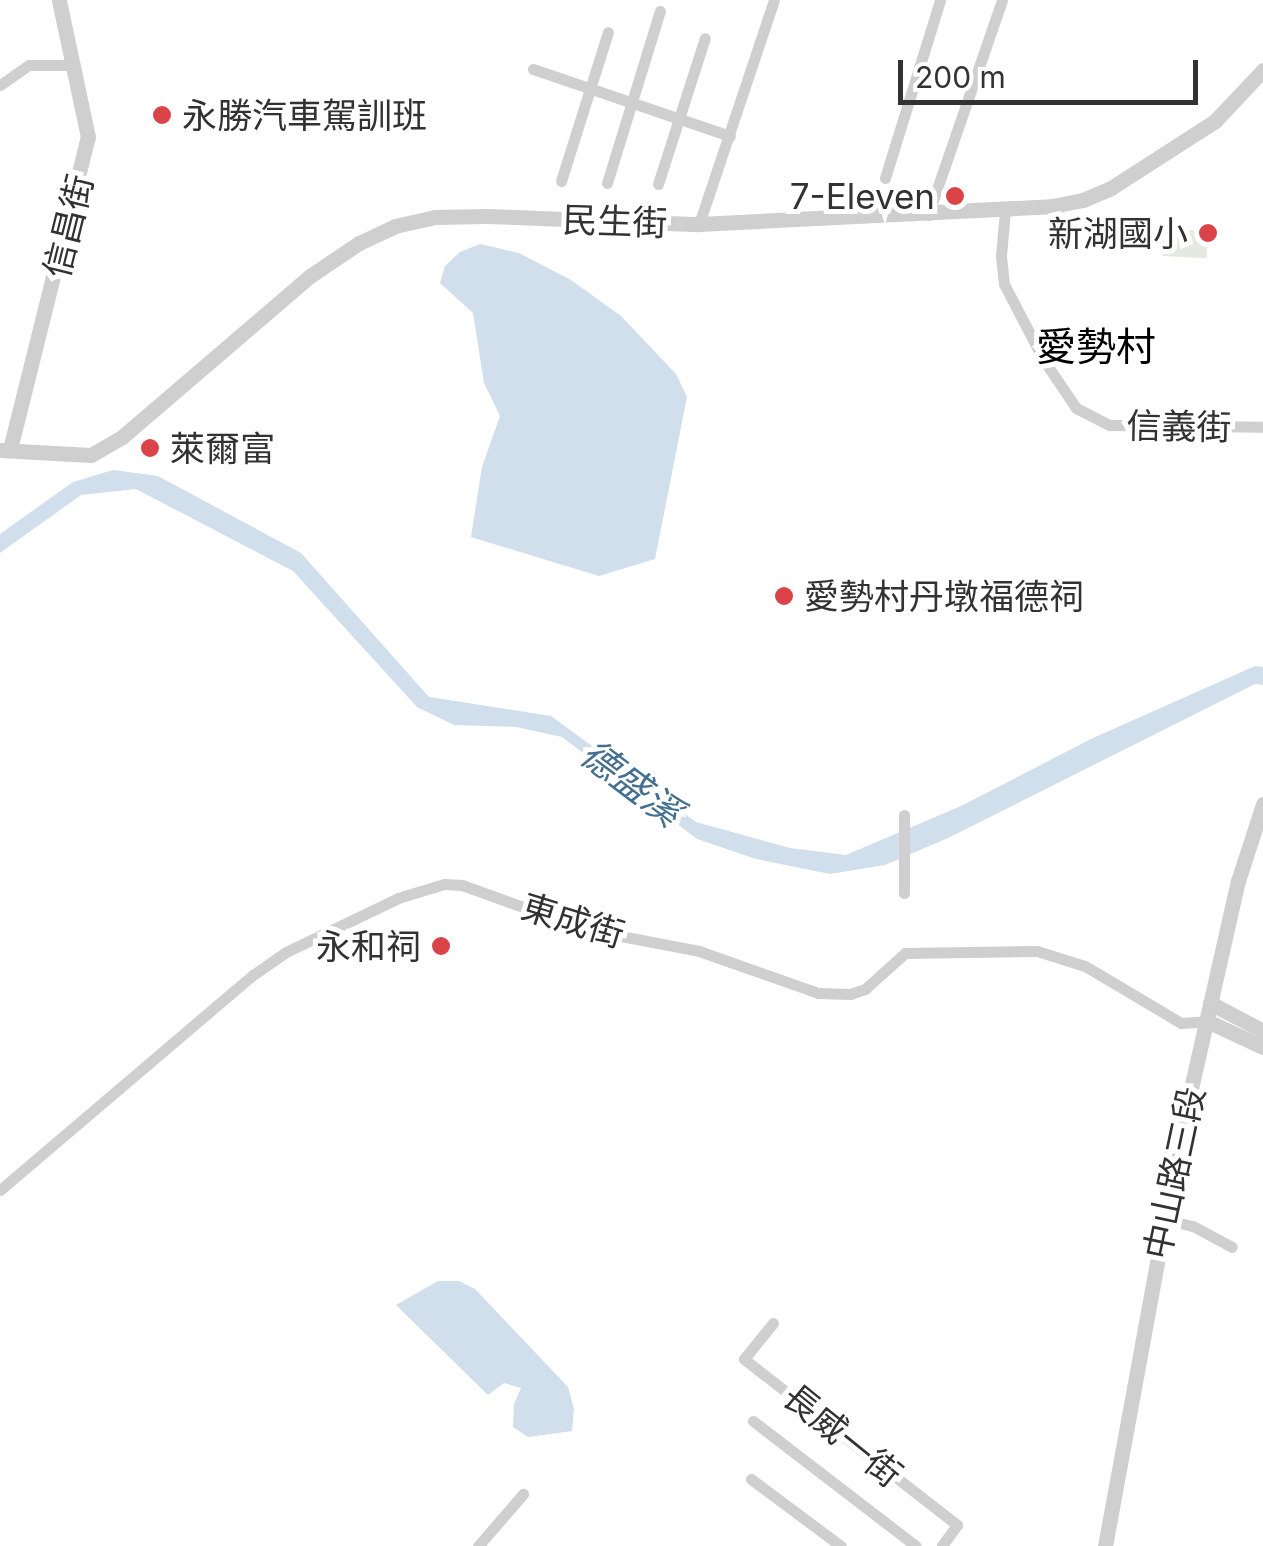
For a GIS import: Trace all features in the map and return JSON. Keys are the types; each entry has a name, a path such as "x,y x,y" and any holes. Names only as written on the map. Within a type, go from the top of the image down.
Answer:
{"street":[{"name":"信昌街","path":"5,450 83,168 88,136 59,0"},
{"path":"699,224 774,0"},
{"path":"885,178 940,0"},
{"path":"928,214 1002,0"},
{"path":"607,182 660,12"},
{"path":"560,181 608,32"},
{"path":"658,184 705,38"},
{"path":"0,85 28,65 74,65"},
{"path":"533,69 730,136"},
{"name":"民生街","path":"5,450 91,454 106,446 310,276 395,226 435,217 487,216 699,224 1005,211 1084,200 1112,188 1215,121 1263,70"},
{"name":"信義街","path":"1005,211 1001,256 1004,284 1042,360 1076,408 1110,425 1263,427"},
{"name":"中山路三段","path":"1105,1546 1164,1219 1210,1002 1238,881 1263,804"},
{"path":"904,820 904,886"},
{"name":"東成街","path":"0,1190 253,975 286,952 398,898 444,884 467,887 584,929 699,951 818,993 850,994 865,989 905,954 1037,951 1085,966 1181,1022 1207,1021"},
{"path":"1210,1002 1263,1031"},
{"path":"1207,1021 1263,1047"},
{"path":"1164,1219 1193,1226 1232,1246"},
{"name":"長威一街","path":"772,1323 744,1359 956,1526 942,1546"},
{"path":"752,1421 916,1546"},
{"path":"751,1479 840,1546"},
{"path":"478,1546 522,1494"}],"shaded area":[{"path":"1164,229 1208,231 1207,258 1163,256"}],"water":[{"path":"480,244 519,253 571,280 621,316 676,374 687,397 655,559 599,576 471,537 482,467 500,416 484,383 473,313 440,283 445,266 460,252"},
{"name":"德盛溪","path":"113,470 158,476 301,553 429,697 551,716 696,822 790,848 846,855 961,806 1093,738 1255,666 1263,667 1263,685 1255,684 948,838 885,865 830,874 756,859 697,839 562,737 516,727 454,725 417,707 293,571 136,489 81,495 0,553 0,534 73,482"},
{"path":"438,1281 459,1281 475,1289 568,1387 574,1409 572,1431 528,1437 513,1427 514,1404 521,1388 504,1383 488,1395 396,1305"}],"place":[{"name":"永勝汽車駕訓班","path":"162,115"},
{"name":"7-Eleven","path":"955,196"},
{"name":"新湖國小","path":"1208,233"},
{"name":"萊爾富","path":"150,448"},
{"name":"愛勢村丹墩福德祠","path":"784,596"},
{"name":"永和祠","path":"441,946"}],"district":[{"name":"愛勢村","path":"1096,347"}]}
